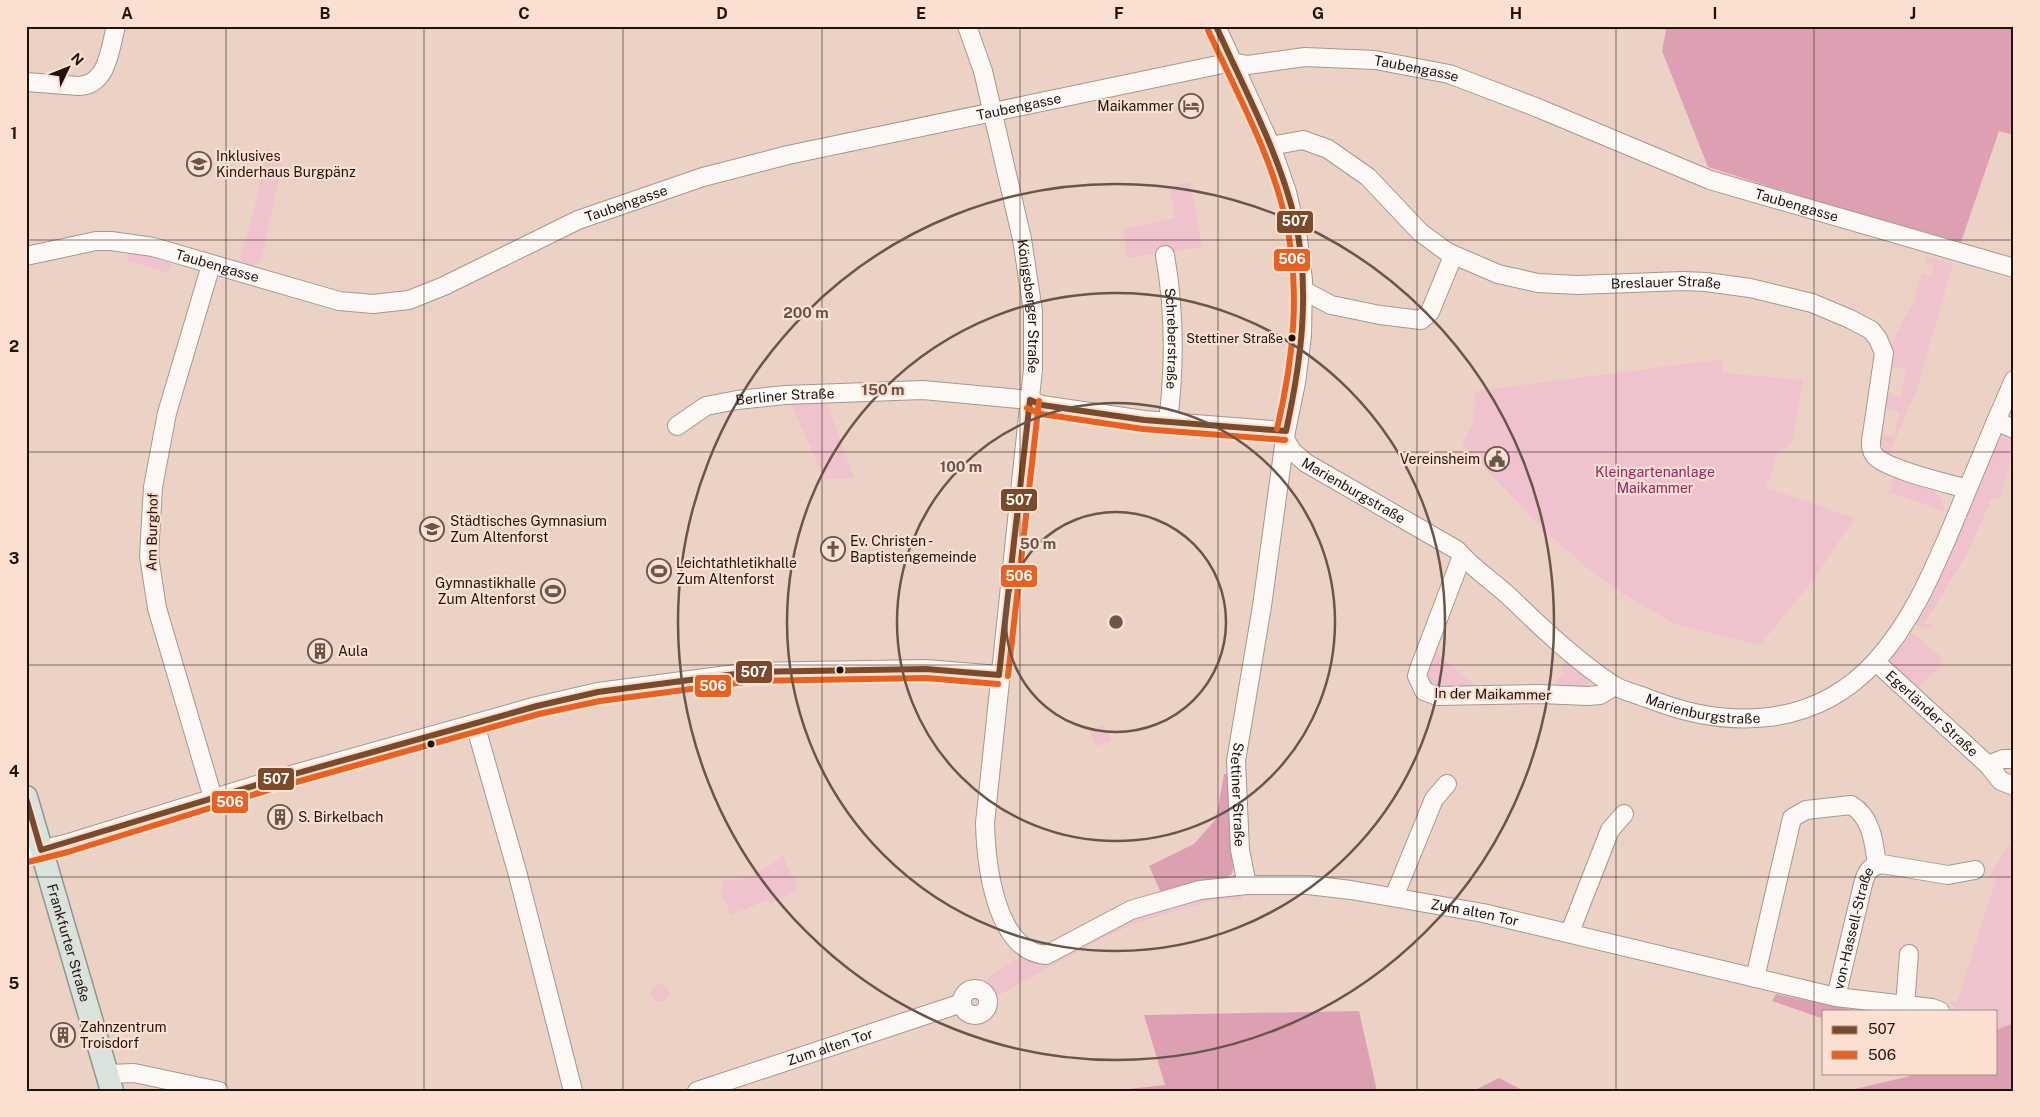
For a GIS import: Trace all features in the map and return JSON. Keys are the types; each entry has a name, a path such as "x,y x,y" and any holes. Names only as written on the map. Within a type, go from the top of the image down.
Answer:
{"main road":[{"name":"Frankfurter Straße","path":"26,797 34,852 110,1082"}],"street":[{"path":"26,82 86,86 96,81 105,66 116,26"},
{"name":"Königsberger Straße","path":"967,26 978,51 1029,274 1034,336 1030,400 999,675 985,823 988,869 1001,913 1014,939 1033,954 1046,954"},
{"name":"Stettiner Straße","path":"1216,26 1271,146 1287,192 1296,229 1303,290 1302,335 1296,383 1286,436 1236,762 1240,850 1247,885"},
{"name":"Taubengasse","path":"26,256 96,241 110,241 153,247 339,301 373,304 409,300 444,286 578,220 650,194 761,160 1232,62 1248,65 1306,57 1375,60 1449,74 1538,108 1710,180 2014,268"},
{"name":"Breslauer Straße","path":"1271,146 1303,140 1317,144 1335,154 1368,177 1420,232 1453,256 1498,274 1538,283 1577,284 1658,281 1728,284 1812,303 1850,319 1871,330 1878,339 1884,353 1871,441 1871,449 1875,456 1888,465 1968,489"},
{"name":"Schreberstraße","path":"1165,255 1171,293 1174,339 1168,422"},
{"path":"1303,290 1331,305 1380,315 1421,320 1430,312 1453,256"},
{"name":"Am Burghof","path":"211,265 167,413 153,487 149,556 157,608 213,798"},
{"name":"Marienburgstraße","path":"1286,436 1306,463 1457,550 1467,563 1502,591 1561,644 1615,686 1666,706 1700,716 1763,719 1796,712 1832,697 1861,676 1876,662 1912,614 1930,578 2014,380"},
{"name":"Berliner Straße","path":"677,426 706,406 737,400 804,393 924,390 1030,400 1042,405 1286,436"},
{"path":"1996,421 2014,429"},
{"name":"In der Maikammer","path":"1462,556 1418,676 1424,691 1437,696 1540,694 1588,696 1600,695 1615,686"},
{"name":"Egerländer Straße","path":"1876,662 1988,765 2001,781 2014,786"},
{"path":"34,852 213,798 537,706 598,692 751,672 926,669 999,675"},
{"path":"475,724 550,995 573,1091"},
{"name":"Egerländer Straße","path":"1988,765 2003,759 2014,759"},
{"path":"1394,896 1434,799 1441,788 1447,784"},
{"path":"1755,978 1792,818 1806,810 1851,805 1864,815 1870,828 1877,865 1948,875 1975,870"},
{"path":"1570,932 1610,830 1624,814"},
{"name":"von-Hassell-Straße","path":"1836,997 1863,884 1868,870 1877,865"},
{"name":"Zum alten Tor","path":"1046,954 1103,924 1146,905 1200,890 1247,885 1308,885 1394,896 1570,932 1836,997 1937,1010"},
{"path":"1908,954 1909,1007"},
{"name":"Zum alten Tor","path":"697,1091 962,1003"},
{"path":"110,1082 134,1073 219,1091"}],"green space":[{"path":"268,147 283,161 263,252 260,261 251,266 243,263 240,255 253,214"},
{"path":"1190,182 1202,247 1127,258 1123,229 1175,218 1170,187"},
{"path":"129,253 171,262 172,264 168,273 127,260"},
{"path":"1927,256 1953,264 1917,389 1889,454 1881,444 1880,435 1894,436 1899,411 1884,408 1887,394 1901,396 1906,369 1891,367 1891,350 1900,326 1913,304 1922,273 1931,275 1934,266 1925,263"},
{"name":"Kleingartenanlage Maikammer","path":"1723,359 1723,373 1803,380 1792,443 1778,452 1766,488 1855,518 1811,583 1760,645 1677,625 1623,594 1586,567 1547,533 1462,444 1473,424 1475,391"},
{"path":"827,403 854,478 824,479 792,405"},
{"path":"2001,438 2014,441 2014,449 2000,498 1991,500 1967,554 1924,624 1935,623 1931,627 1922,628 1916,625 1928,605 1997,441"},
{"path":"1895,476 1920,482 1933,489 1942,502 1945,512 1890,492"},
{"path":"1912,633 1941,657 1943,662 1917,689 1894,668 1891,662 1893,656"},
{"path":"1436,652 1475,686 1431,686 1426,680"},
{"path":"1568,658 1590,679 1586,688 1553,686 1563,672 1560,669"},
{"path":"1104,725 1111,740 1096,746 1089,731"},
{"path":"2014,788 2014,1023 1998,1029 1998,1010 1958,1010 1949,1002 1957,1002 1996,878 1988,878 2010,843 2010,795"},
{"path":"783,856 792,877 797,877 795,892 770,904 768,900 731,915 721,893 724,880 748,877 763,870"},
{"path":"1240,892 1242,900 1225,899 1210,901 1135,923 1095,942 995,997 987,987 987,981 993,973 1020,958 1040,962 1140,915 1197,899"},
{"path":"656,984 664,984 669,989 667,1000 656,1002 651,997 651,989"}],"shaded area":[{"path":"1657,26 2014,26 2014,135 1999,131 1961,242 1835,207 1708,167 1662,51 1666,30"},
{"path":"1224,774 1229,774 1228,804 1234,864 1232,874 1223,879 1161,893 1149,866 1194,844 1216,819"},
{"path":"1776,994 1854,1010 1822,1010 1822,1018 1772,1001"},
{"path":"1359,1011 1377,1091 1110,1091 1165,1085 1144,1015"},
{"path":"2014,1023 2014,1091 1855,1089 1919,1074 1998,1074 1998,1029"},
{"path":"1499,1078 1524,1091 1473,1091"}],"transit line":[{"name":"507","path":"1216,26 1260,121 1280,170 1295,220 1300,246 1303,299 1302,326 1296,379 1286,431"},
{"name":"506","path":"1208,30 1263,148 1280,197 1291,248 1294,300 1291,352 1277,429"},
{"name":"507","path":"1030,400 1042,405 1144,420 1286,431"},
{"name":"507","path":"999,675 1030,400"},
{"name":"506","path":"1008,676 1039,401"},
{"name":"506","path":"1027,408 1041,414 1143,429 1285,440"},
{"name":"507","path":"41,850 273,780 537,706 598,692 751,672 926,669 999,675"},
{"name":"506","path":"28,862 68,852 275,788 539,714 600,701 752,681 926,678 998,684"},
{"name":"507","path":"26,798 41,850"}],"place":[{"name":"Maikammer","path":"1191,106"},
{"name":"Inklusives Kinderhaus Burgpänz","path":"199,164"},
{"name":"Stettiner Straße","path":"1292,338"},
{"name":"Vereinsheim","path":"1497,459"},
{"name":"Städtisches Gymnasium Zum Altenforst","path":"432,529"},
{"name":"Ev. Christen - Baptistengemeinde","path":"833,549"},
{"name":"Leichtathletikhalle Zum Altenforst","path":"659,571"},
{"name":"Gymnastikhalle Zum Altenforst","path":"553,591"},
{"name":"Aula","path":"320,651"},
{"name":"S. Birkelbach","path":"280,817"},
{"name":"Zahnzentrum Troisdorf","path":"63,1035"}]}
